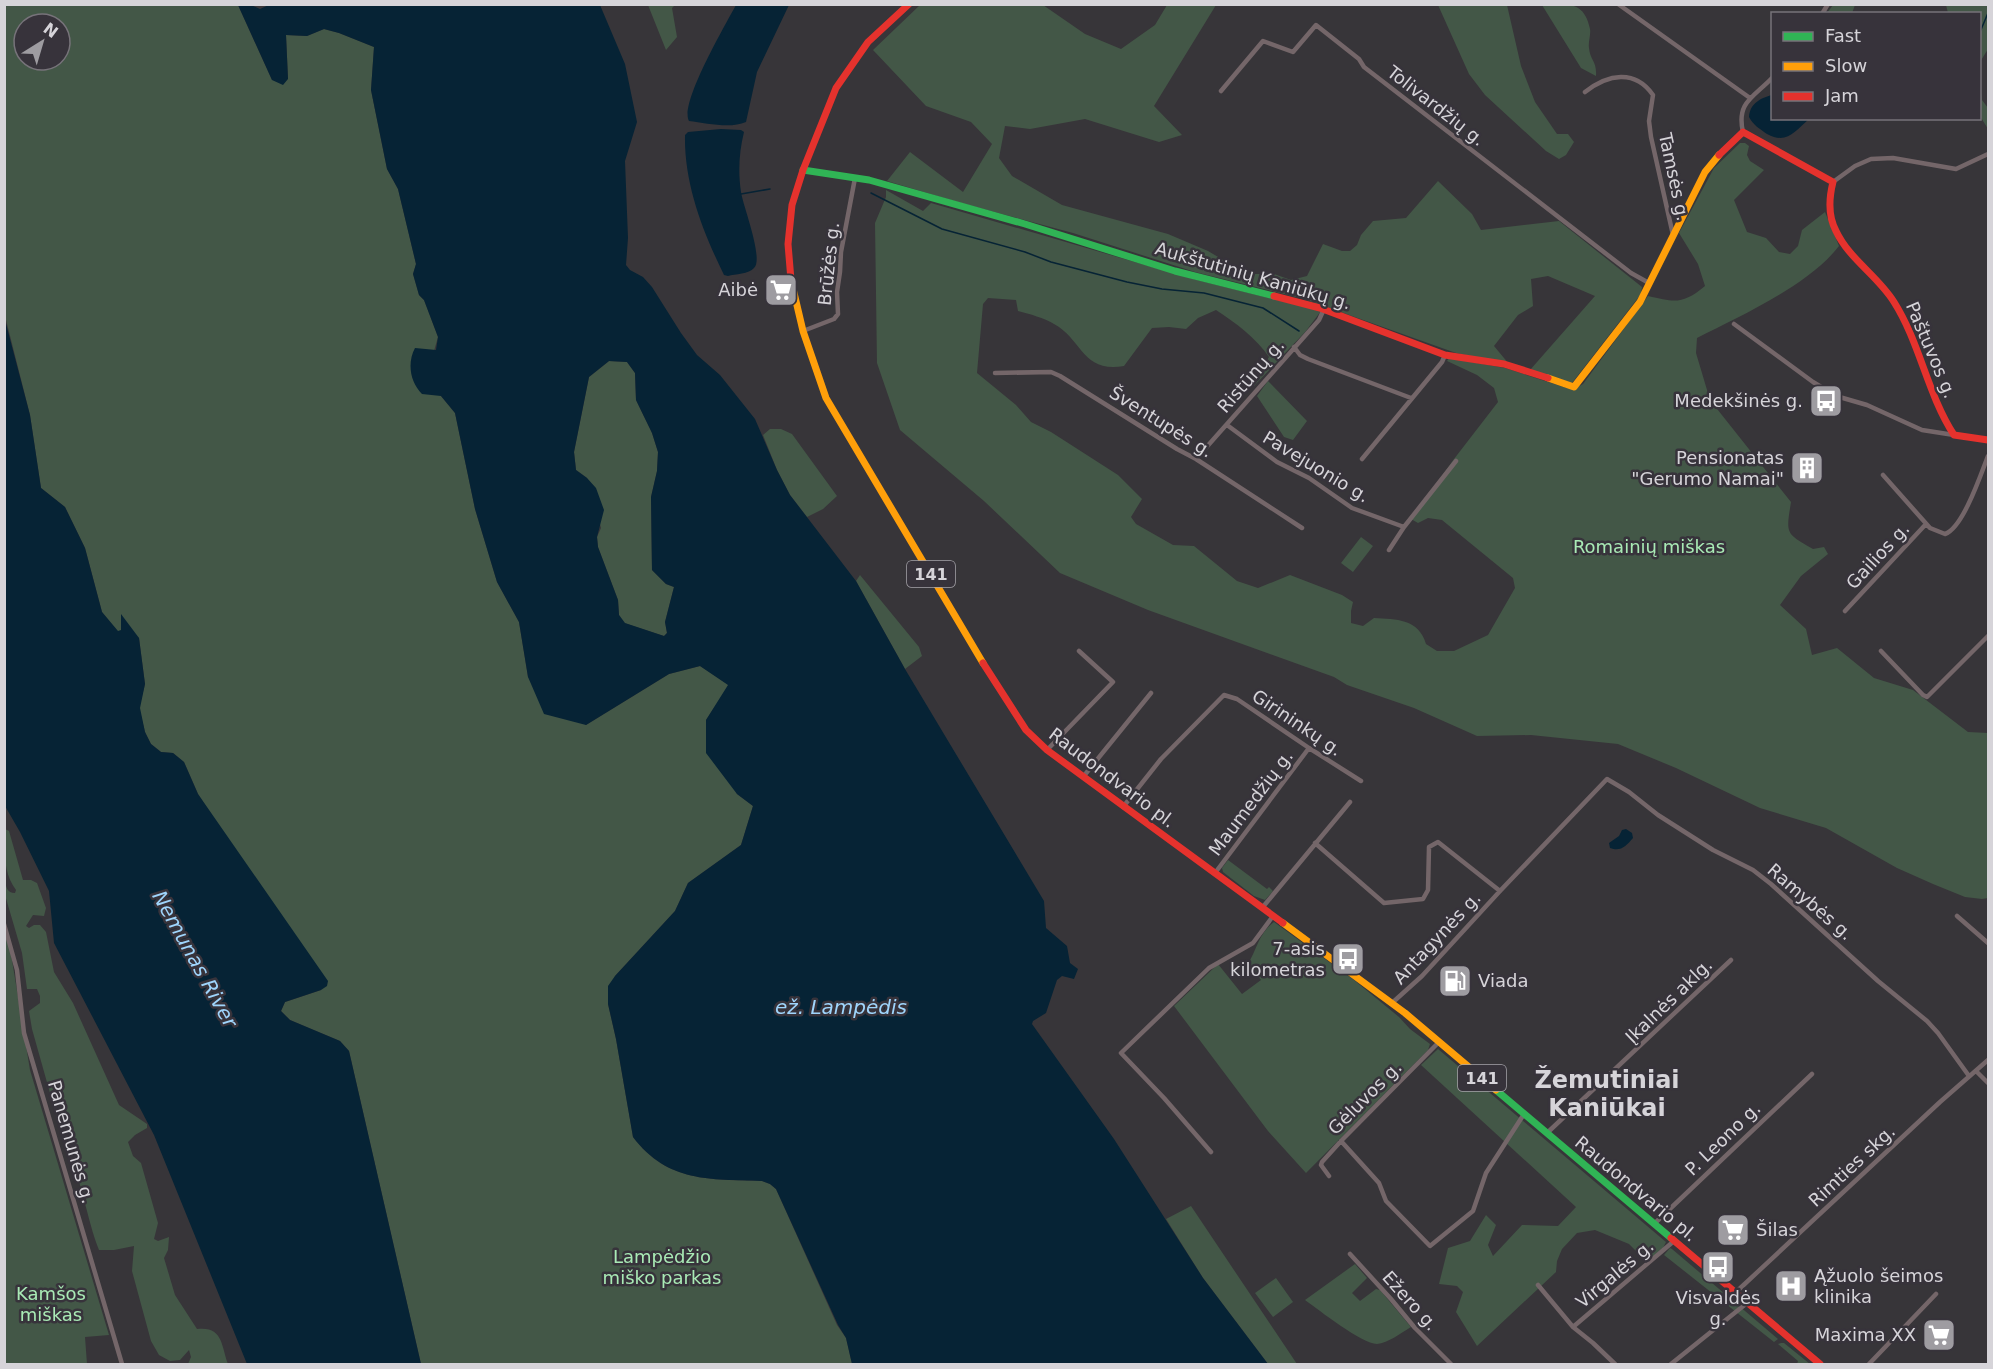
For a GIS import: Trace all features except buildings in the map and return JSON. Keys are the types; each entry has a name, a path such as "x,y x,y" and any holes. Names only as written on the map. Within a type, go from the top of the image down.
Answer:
{"main road":[{"name":"Raudondvario pl.","path":"909,4 868,42 836,88 803,170 792,206 788,244 790,273 803,331 819,381 845,431 1005,699 1026,730 1047,750 1392,1003 1820,1365"},
{"name":"Aukštutinių Kaniūkų g.","path":"803,170 869,180 1026,224 1175,271 1324,309 1445,355 1504,364 1574,387 1635,309 1705,172 1723,150 1743,132"},
{"path":"1743,132 1833,182"},
{"name":"Paštuvos g.","path":"1833,182 1830,202 1835,231 1894,301 1924,368 1944,422 1954,435"},
{"path":"1954,435 1989,440"}],"street":[{"path":"1618,4 1750,98"},
{"name":"Tolivardžių g.","path":"1221,92 1263,41 1293,52 1316,25 1359,59 1364,67 1616,263 1649,283"},
{"name":"Tamsės g.","path":"1585,93 1601,82 1626,77 1641,82 1653,95 1649,121 1651,137 1673,236"},
{"path":"1743,132 1741,115 1744,104 1771,80"},
{"path":"1833,182 1855,166 1871,159 1893,158 1956,169 1989,154"},
{"name":"Brūžės g.","path":"803,331 834,319 838,314 837,292 841,252 855,178"},
{"name":"Ristūnų g.","path":"1196,459 1319,320 1324,309"},
{"path":"1734,324 1813,382 1836,396 1867,405 1922,430 1954,435"},
{"path":"1294,347 1300,355 1308,359 1411,398"},
{"path":"1362,459 1442,362 1445,355"},
{"name":"Šventupės g.","path":"995,373 1051,372 1060,376 1196,459 1302,528"},
{"name":"Pavejuonio g.","path":"1227,425 1277,462 1309,478 1352,508 1404,527"},
{"name":"Gailios g.","path":"1845,611 1926,524 1940,534 1951,532 1972,498 1989,456"},
{"path":"1389,550 1404,527 1456,461"},
{"path":"1883,475 1926,524"},
{"path":"1881,651 1927,697 1989,636"},
{"path":"1047,750 1113,681 1079,651"},
{"path":"1083,778 1151,693"},
{"name":"Girininkų g.","path":"1122,807 1161,759 1224,694 1238,699 1360,781"},
{"name":"Maumedžių g.","path":"1215,873 1309,748"},
{"name":"Antagynės g.","path":"1392,1003 1422,976 1607,779"},
{"name":"Ramybės g.","path":"1607,779 1629,792 1658,815 1713,850 1753,870 1771,884 1927,1022 1938,1033 1969,1076"},
{"path":"1262,908 1350,802"},
{"name":"Antagynės g.","path":"1315,843 1384,903 1423,899 1428,890 1429,847 1438,842 1500,891"},
{"path":"1211,1152 1121,1053 1209,968 1253,943 1273,916"},
{"path":"1957,916 1989,943"},
{"name":"Panemunės g.","path":"4,924 17,970 24,1033 122,1365"},
{"name":"Įkalnės aklg.","path":"1546,1133 1731,960"},
{"name":"Gėluvos g.","path":"1329,1176 1321,1165 1341,1141 1439,1042"},
{"name":"Rimties skg.","path":"1735,1293 1989,1060"},
{"path":"1976,1071 1989,1083"},
{"name":"P. Leono g.","path":"1654,1224 1812,1074"},
{"path":"1341,1141 1379,1184 1386,1201 1430,1246 1473,1211 1486,1173 1524,1114"},
{"name":"Virgalės g.","path":"1573,1327 1674,1241"},
{"name":"Ežero g.","path":"1350,1254 1451,1365"},
{"path":"1538,1285 1573,1327 1615,1365"},
{"path":"1869,1365 1936,1294"},
{"path":"1671,1365 1747,1303"}],"green space":[{"path":"1833,4 1855,5 1852,12 1828,12"},
{"name":"Lampėdžio miško parkas","path":"4,5 238,5 272,80 288,78 286,35 307,36 324,29 374,47 371,90 387,169 398,189 416,264 413,274 419,295 424,300 438,337 434,351 441,396 455,413 475,509 497,582 519,622 528,677 586,725 669,674 700,666 729,685 706,720 737,794 753,806 741,845 688,883 675,911 615,976 608,1004 633,1137 646,1152 675,1171 691,1176 725,1180 762,1181 776,1189 837,1325 846,1338 852,1364 421,1364 349,1051 340,1041 290,1020 281,1011 285,1002 321,990 198,794 184,762 173,753 161,752 151,744 145,732 139,708 145,684 139,638 121,622 121,631 117,631 102,612 85,548 65,507 41,488 30,415 5,316"},
{"path":"648,5 675,5 672,8 677,37 666,50"},
{"path":"920,5 1043,5 1085,34 1121,49 1155,25 1167,5 1216,5 1154,106 1182,135 1159,142 1085,119 1030,129 1005,126 999,158 1012,176 1062,205 1168,234 1208,251 1247,274 1274,274 1291,280 1307,276 1323,244 1342,251 1350,251 1357,245 1361,235 1373,221 1406,218 1438,181 1472,214 1481,230 1559,221 1642,287 1641,294 1572,383 1530,370 1595,296 1548,276 1531,279 1533,306 1518,315 1494,346 1509,364 1456,353 1304,299 1195,272 1073,233 887,181 910,152 963,192 992,144 971,122 926,106 873,50"},
{"path":"1438,5 1507,5 1521,66 1535,102 1557,134 1568,134 1574,142 1566,155 1559,159 1546,151 1485,95 1469,74"},
{"path":"1542,5 1573,6 1579,8 1583,13 1590,29 1589,48 1596,76 1581,68"},
{"path":"1946,5 1988,5 1988,49 1981,60 1981,12 1948,12"},
{"path":"1981,92 1982,100 1988,108 1988,129 1981,118"},
{"name":"Romainių miškas","path":"1740,143 1749,146 1747,155 1750,161 1764,170 1734,200 1747,232 1766,238 1779,252 1790,254 1798,246 1802,230 1825,212 1839,246 1810,274 1792,286 1753,310 1697,338 1696,353 1710,400 1791,502 1788,527 1792,536 1813,549 1824,547 1828,554 1801,576 1780,605 1806,629 1812,655 1837,648 1874,678 1913,690 1968,732 1988,733 1988,898 1965,897 1933,884 1897,868 1826,828 1760,808 1676,768 1618,744 1531,735 1477,736 1414,708 1148,610 1060,573 984,501 900,430 877,363 875,223 886,197 886,190 923,211 931,203 1197,280 1321,311 1306,331 1254,386 1253,381 1269,357 1245,331 1216,310 1198,318 1186,329 1152,328 1124,366 1110,367 1099,365 1091,360 1064,331 1054,324 1018,311 1016,300 988,298 983,304 977,373 1016,405 1031,422 1051,432 1118,475 1142,499 1131,517 1136,524 1173,545 1194,546 1237,581 1258,588 1290,575 1342,595 1353,602 1351,623 1363,626 1374,618 1406,622 1418,630 1426,644 1437,651 1454,651 1488,635 1515,588 1513,578 1442,520 1428,518 1418,523 1411,519 1498,402 1494,388 1477,375 1447,361 1449,358 1505,368 1567,388 1576,388 1583,384 1648,296 1665,300 1684,299 1705,286 1698,264 1679,233 1714,168"},
{"path":"609,361 627,362 635,373 636,400 652,433 658,452 657,471 651,497 652,570 666,584 674,587 665,622 667,633 664,636 624,623 619,615 618,600 598,547 597,537 601,528 587,478 576,470 574,452 589,377"},
{"path":"1268,381 1307,421 1293,440 1284,437 1257,396"},
{"path":"770,429 781,429 792,434 837,496 823,509 807,517 790,495 763,435"},
{"path":"1361,537 1373,546 1353,572 1341,563"},
{"path":"860,575 919,647 922,656 905,669 856,581"},
{"path":"5,829 9,831 23,880 37,883 46,908 44,916 33,915 26,926 29,928 40,925 46,932 54,972 73,1003 119,1105 147,1124 147,1128 128,1142 133,1156 141,1163 158,1223 154,1239 158,1241 169,1237 168,1250 164,1258 175,1295 197,1329 212,1331 220,1338 228,1364 188,1364 191,1357 189,1350 180,1360 170,1361 159,1355 151,1341 132,1271 134,1246 99,1250 76,1174 66,1150 32,1029 29,1011 40,1003 40,996 37,989 27,989 22,953 5,895 5,880 9,891 15,893 16,890 7,869"},
{"path":"1228,860 1273,891 1265,900 1254,896 1223,872 1222,868"},
{"path":"1274,922 1354,980 1430,1044 1428,1050 1306,1173 1268,1131 1174,1006 1218,964 1242,994 1261,980 1248,964 1262,936"},
{"name":"Kamšos miškas","path":"4,931 10,948 30,1070 109,1335 85,1337 87,1364 5,1364"},
{"path":"1438,1049 1666,1242 1663,1248 1647,1262 1629,1244 1595,1230 1577,1233 1562,1249 1557,1261 1556,1272 1477,1346 1456,1312 1463,1292 1457,1286 1439,1284 1448,1248 1470,1241 1486,1215 1496,1225 1488,1245 1493,1256 1522,1225 1558,1226 1576,1207 1421,1065"},
{"path":"1191,1206 1297,1364 1268,1364 1203,1278 1166,1219"},
{"path":"1670,1248 1778,1339 1774,1342 1664,1255"},
{"path":"1355,1264 1367,1278 1352,1293 1360,1301 1376,1289 1380,1290 1411,1327 1386,1342 1370,1343 1341,1326 1305,1300"},
{"path":"1276,1278 1293,1302 1273,1317 1255,1293"},
{"path":"1781,1343 1810,1364 1797,1364 1798,1361 1778,1344"}],"water":[{"name":"ež. Lampėdis","path":"271,4 600,5 625,64 637,122 625,161 628,238 626,265 643,277 652,287 697,355 720,375 755,419 790,495 856,581 905,669 1044,901 1046,928 1067,946 1070,963 1078,969 1074,979 1062,976 1057,980 1046,1013 1032,1024 1114,1139 1203,1278 1268,1364 852,1364 846,1338 776,1189 762,1181 725,1180 691,1176 675,1171 646,1152 633,1137 608,1004 608,986 675,911 688,883 741,845 753,806 737,794 706,753 706,720 728,685 700,666 669,674 586,725 544,714 528,677 519,622 497,582 475,509 455,413 441,396 422,394 412,378 411,360 415,348 436,350 438,337 424,300 419,295 413,274 416,264 398,189 387,169 371,90 374,47 324,29 307,36 286,35 288,79 283,85 272,80 238,5 251,5 260,9","holes":["609,361 627,362 635,373 636,400 652,433 658,452 657,471 651,497 652,570 666,584 674,587 665,622 667,633 664,636 625,623 619,615 618,600 598,547 597,537 604,510 596,488 576,470 574,452 589,377"]},
{"path":"736,5 789,5 757,72 746,122 725,125 689,121 688,112 697,82"},
{"path":"1771,95 1771,120 1808,120 1790,135 1774,137 1755,125 1749,117 1751,108 1760,100"},
{"path":"721,129 744,132 741,147 740,184 756,254 756,263 752,270 728,276 724,275 696,207 688,172 685,135 688,132"},
{"name":"Nemunas River","path":"4,316 30,415 41,488 65,507 85,548 102,612 118,631 121,630 121,614 139,638 145,684 140,708 145,732 151,744 161,752 173,753 184,762 198,794 328,981 327,986 321,990 285,1002 281,1011 290,1020 340,1041 349,1051 421,1364 247,1364 154,1135 54,943 49,891 5,806"},
{"path":"1626,829 1632,833 1633,838 1620,849 1610,848 1609,843"}],"waterway":[{"path":"1981,30 1988,13"},
{"path":"741,194 770,189"},
{"path":"871,193 942,229 1127,282 1162,289 1204,293 1263,308 1299,331"}],"traffic: fast":[{"path":"803,170 869,180 1025,224 1175,271 1274,296"},
{"path":"1496,1090 1671,1238"}],"traffic: slow":[{"path":"1548,378 1574,387 1640,302 1705,172 1719,155"},
{"path":"791,280 803,331 826,398 983,663"},
{"path":"1283,923 1405,1013 1496,1090"}],"traffic: jam":[{"path":"791,280 788,244 792,205 803,170 836,88 868,42 909,4"},
{"path":"1719,155 1743,132 1833,182 1830,207 1836,231 1848,250 1894,302 1911,334 1937,402 1954,435 1988,440"},
{"path":"1274,296 1320,308 1445,355 1504,364 1548,378"},
{"path":"983,663 1026,730 1047,750 1283,923"},
{"path":"1671,1238 1820,1364"}],"place":[{"name":"Aibė","path":"781,290"},
{"name":"Medekšinės g.","path":"1826,401"},
{"name":"Pensionatas \"Gerumo Namai\"","path":"1807,468"},
{"name":"7-asis kilometras","path":"1348,959"},
{"name":"Viada","path":"1455,981"},
{"name":"Šilas","path":"1733,1230"},
{"name":"Visvaldės g.","path":"1718,1267"},
{"name":"Ąžuolo šeimos klinika","path":"1791,1286"},
{"name":"Maxima XX","path":"1939,1335"}],"district":[{"name":"Žemutiniai Kaniūkai","path":"1607,1094"}]}
